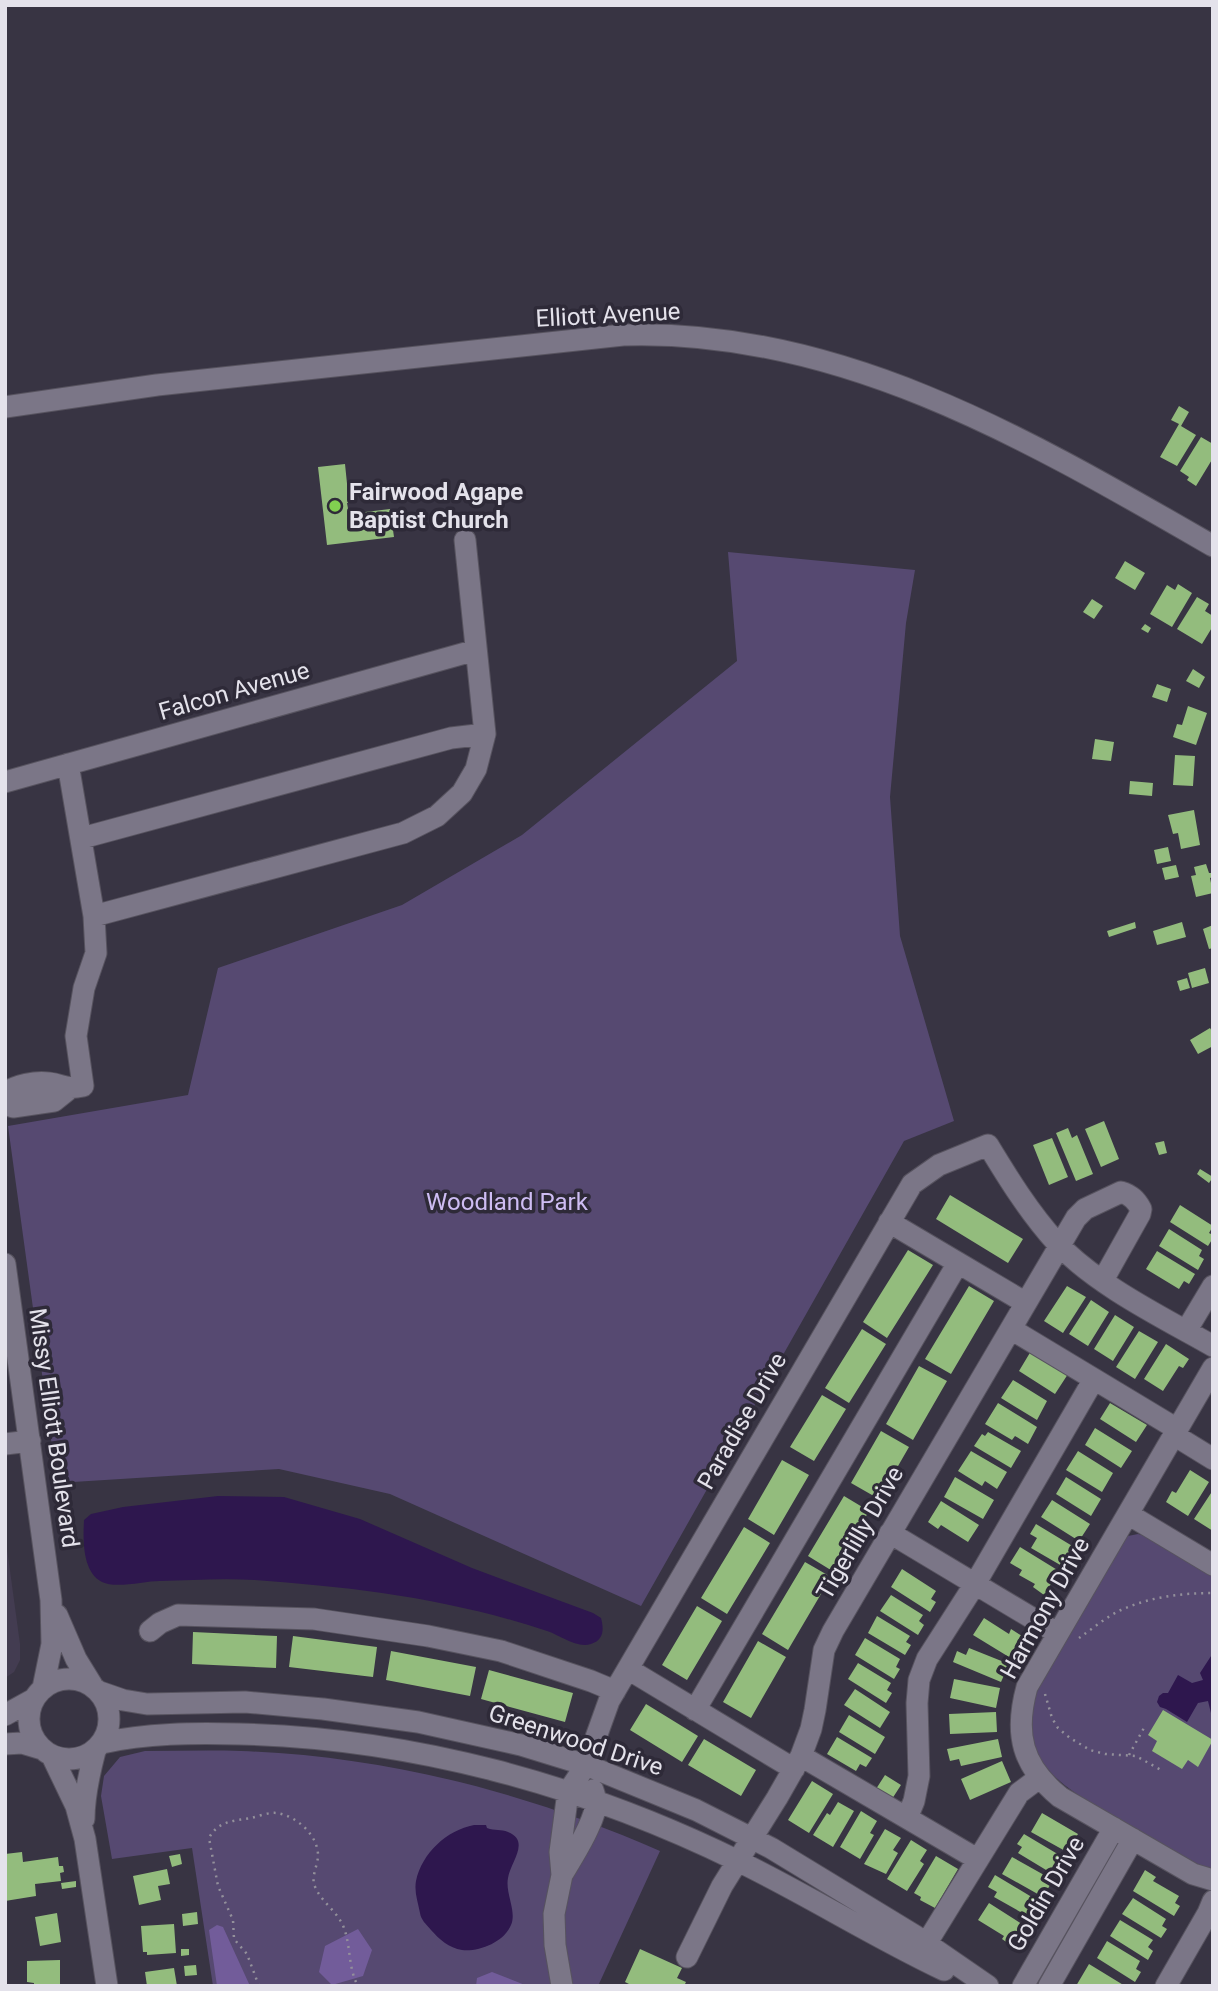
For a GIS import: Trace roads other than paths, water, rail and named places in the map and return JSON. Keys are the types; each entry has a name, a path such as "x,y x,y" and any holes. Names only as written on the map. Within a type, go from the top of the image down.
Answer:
{"street":[{"name":"Elliott Avenue","path":"5,407 157,385 623,335 684,336 720,340 782,350 842,366 928,397 1033,445 1213,546"},
{"path":"94,916 403,832 437,816 462,793 475,769 485,734 465,540"},
{"name":"Falcon Avenue","path":"5,782 476,650"},
{"path":"82,838 451,738 485,734"},
{"path":"68,764 94,916 96,953 84,988 76,1036 76,1088"},
{"path":"5,1093 13,1087 48,1082 76,1088"},
{"path":"5,1104 13,1107 54,1101 76,1088"},
{"name":"Paradise Drive","path":"568,1792 586,1765 615,1691 912,1184 939,1165 988,1145 1008,1179 1060,1245"},
{"name":"Tigerlilly Drive","path":"687,1957 722,1886 797,1763 815,1710 824,1650 833,1631 1076,1218 1085,1209 1121,1192 1137,1202 1141,1209 1140,1214 1103,1280"},
{"path":"889,1222 1026,1303"},
{"path":"1060,1245 1103,1280 1213,1346"},
{"name":"Missy Elliott Boulevard","path":"5,1264 51,1600 52,1644 38,1693"},
{"path":"695,1710 958,1264"},
{"path":"1186,1331 1213,1286"},
{"path":"1011,1329 1094,1379 1213,1459"},
{"name":"Harmony Drive","path":"1213,1368 1128,1514 1064,1638 1027,1688 1021,1720 1024,1748 1039,1778 1060,1797 1193,1874 1213,1880"},
{"path":"907,1818 919,1776 917,1703 919,1680 927,1659 975,1584 1094,1379"},
{"path":"5,1444 30,1441"},
{"path":"1128,1514 1213,1565"},
{"path":"890,1534 1064,1638"},
{"name":"Missy Elliott Boulevard","path":"51,1600 62,1632 96,1689"},
{"path":"150,1631 178,1615 314,1619 428,1636 501,1651 615,1691"},
{"path":"628,1669 695,1710 907,1818 977,1859"},
{"path":"5,1715 62,1679 82,1680 96,1689 107,1704 110,1717 108,1731 98,1747 84,1804 85,1839"},
{"name":"Greenwood Drive","path":"96,1689 123,1700 147,1704 245,1702 418,1722 520,1745 586,1765 685,1805 752,1838 926,1944 988,1986"},
{"path":"38,1693 29,1712 29,1725 33,1738 47,1752 76,1806 85,1839 107,1986"},
{"path":"5,1744 22,1743 64,1759 76,1759 98,1747 128,1737 203,1733 278,1735 337,1740 481,1767 596,1801 737,1860 977,1986"},
{"path":"562,1875 585,1834 596,1801 586,1765"},
{"path":"926,1944 1018,1793 1039,1778"},
{"path":"562,1986 555,1945 554,1914 562,1875 560,1852 568,1792"},
{"name":"Goldin Drive","path":"1023,1986 1114,1828"},
{"name":"Goldin Drive","path":"1049,1986 1133,1839"},
{"path":"1174,1983 1213,1901"}],"place":[{"name":"Fairwood Agape Baptist Church","path":"335,506"}],"park label":[{"name":"Woodland Park","path":"507,1202"}]}
